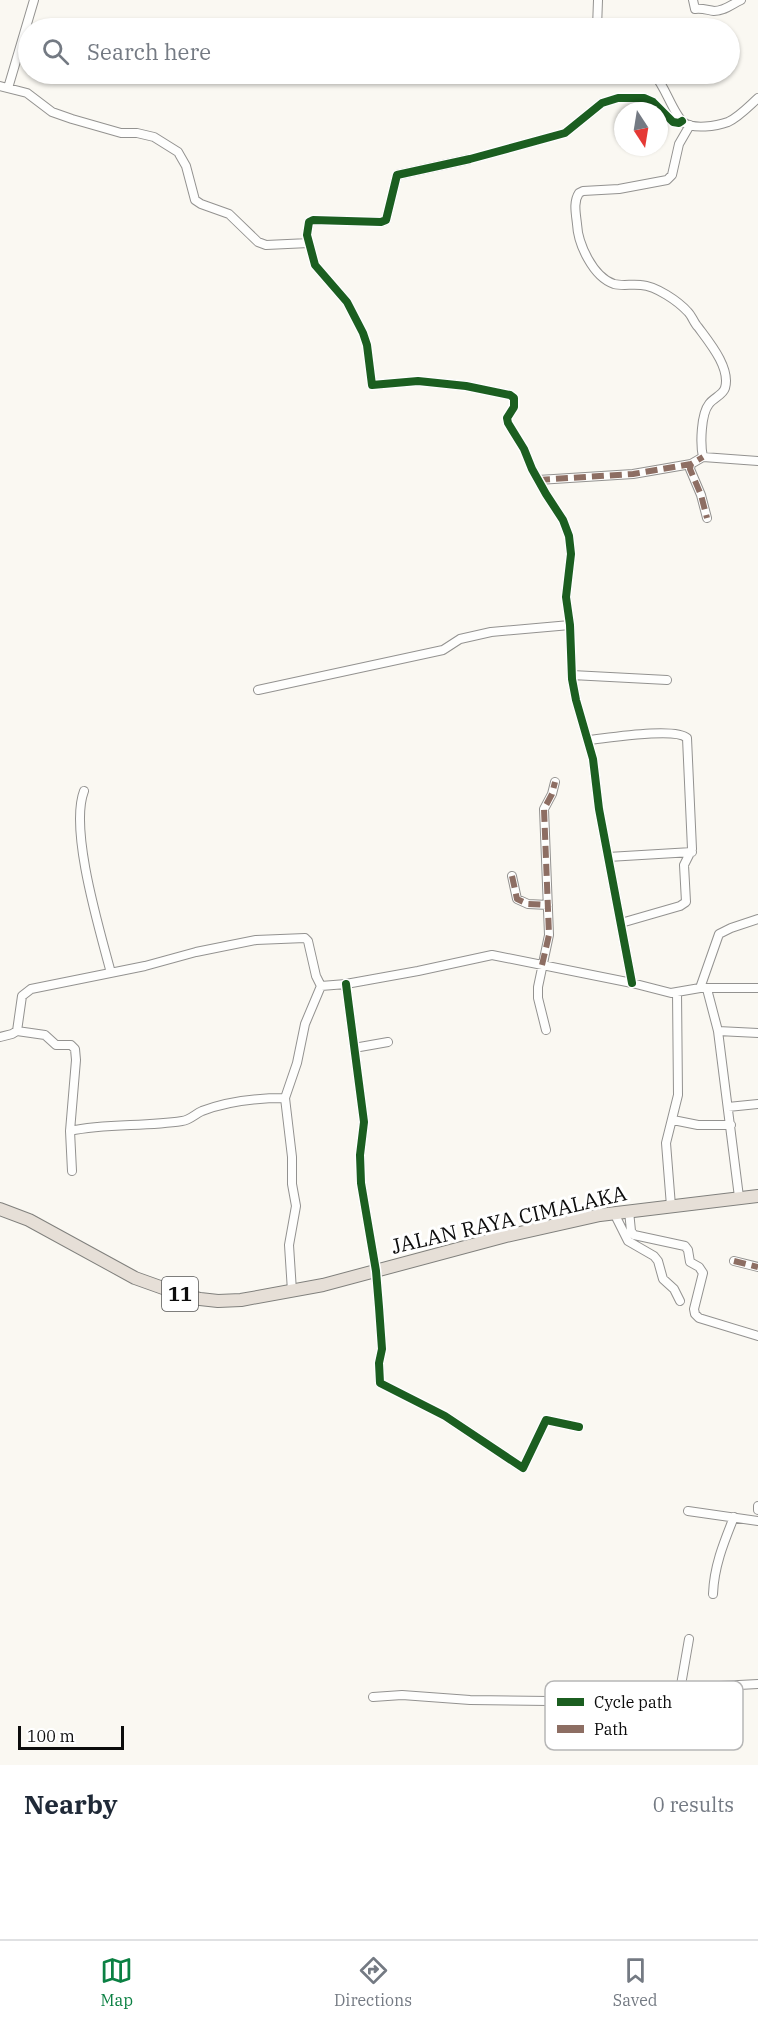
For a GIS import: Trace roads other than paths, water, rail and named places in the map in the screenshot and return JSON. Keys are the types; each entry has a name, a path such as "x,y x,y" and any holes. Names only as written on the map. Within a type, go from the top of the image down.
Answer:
{"highway":[{"name":"JALAN RAYA CIMALAKA","path":"376,1271 544,1227 614,1213 758,1196"},
{"name":"11","path":"0,1209 39,1225 135,1278 200,1299 241,1300 292,1292 376,1271"}],"street":[{"path":"28,18 34,0"},
{"path":"597,18 598,0"},
{"path":"693,0 695,9 705,8 714,11 728,8 741,0"},
{"path":"18,46 4,86 27,93 52,112 72,119 121,133 136,133 154,137 165,142 178,152 186,166 195,200 229,214 258,242 266,245 309,243"},
{"path":"663,84 686,123 672,175 666,180 619,189 583,191 577,195 577,231 582,248 603,277 614,284 649,286 679,304 688,312 717,353 725,387 724,391 708,404 703,419 701,439 703,457"},
{"path":"632,983 599,809 597,778 576,700 572,675 570,625 566,597 571,554 569,536 563,520 538,480 524,449 507,422 515,401 512,396 465,386 418,381 372,385 367,345 358,322 347,302 315,265 307,229 309,222 313,220 376,223 386,220 397,175 470,159 565,133 594,109 610,100 630,96 644,98 653,102 674,122 702,126 730,121 758,98"},
{"path":"538,480 633,474 691,464 703,457 758,461"},
{"path":"691,464 690,469 701,495 707,518"},
{"path":"258,690 443,650 460,639 491,632 570,625"},
{"path":"572,675 667,680"},
{"path":"588,740 647,733 680,734 687,737 692,852 684,865 686,903 621,923"},
{"path":"546,1030 538,998 538,987 549,935 544,809 555,782"},
{"path":"84,791 79,813 85,860 111,973"},
{"path":"608,857 692,852"},
{"path":"512,876 517,899 528,904 548,905"},
{"path":"739,1197 718,1031 703,988 718,934 758,919"},
{"path":"17,1031 22,996 31,989 256,940 303,938 308,941 316,976 321,986 305,1024 297,1063 285,1098 292,1157 292,1188 296,1206 289,1245 292,1292"},
{"path":"321,986 346,984 492,955 632,983 665,992 703,988 758,988"},
{"path":"346,984 364,1122 361,1183 376,1271 382,1349 379,1363 380,1383 445,1416 523,1468 546,1420 579,1427"},
{"path":"671,1206 666,1143 673,1120 678,1082 677,992"},
{"path":"0,1037 17,1031 45,1035 56,1045 74,1047 76,1060 70,1131 72,1171"},
{"path":"718,1031 758,1033"},
{"path":"354,1048 388,1042"},
{"path":"70,1131 96,1125 132,1126 180,1122 203,1111 246,1100 285,1098"},
{"path":"728,1107 758,1104"},
{"path":"673,1120 698,1125 731,1125"},
{"path":"629,1211 631,1231 634,1235 684,1246 688,1250 690,1262 702,1270 694,1309 699,1318 758,1336"},
{"path":"614,1213 627,1241 654,1256 658,1261 663,1279 674,1288 680,1301"},
{"path":"734,1261 758,1268"},
{"path":"688,1511 758,1521"},
{"path":"713,1594 719,1555 734,1517"},
{"path":"682,1681 689,1639"},
{"path":"743,1685 758,1684"},
{"path":"373,1697 402,1695 470,1700 545,1701"}]}
